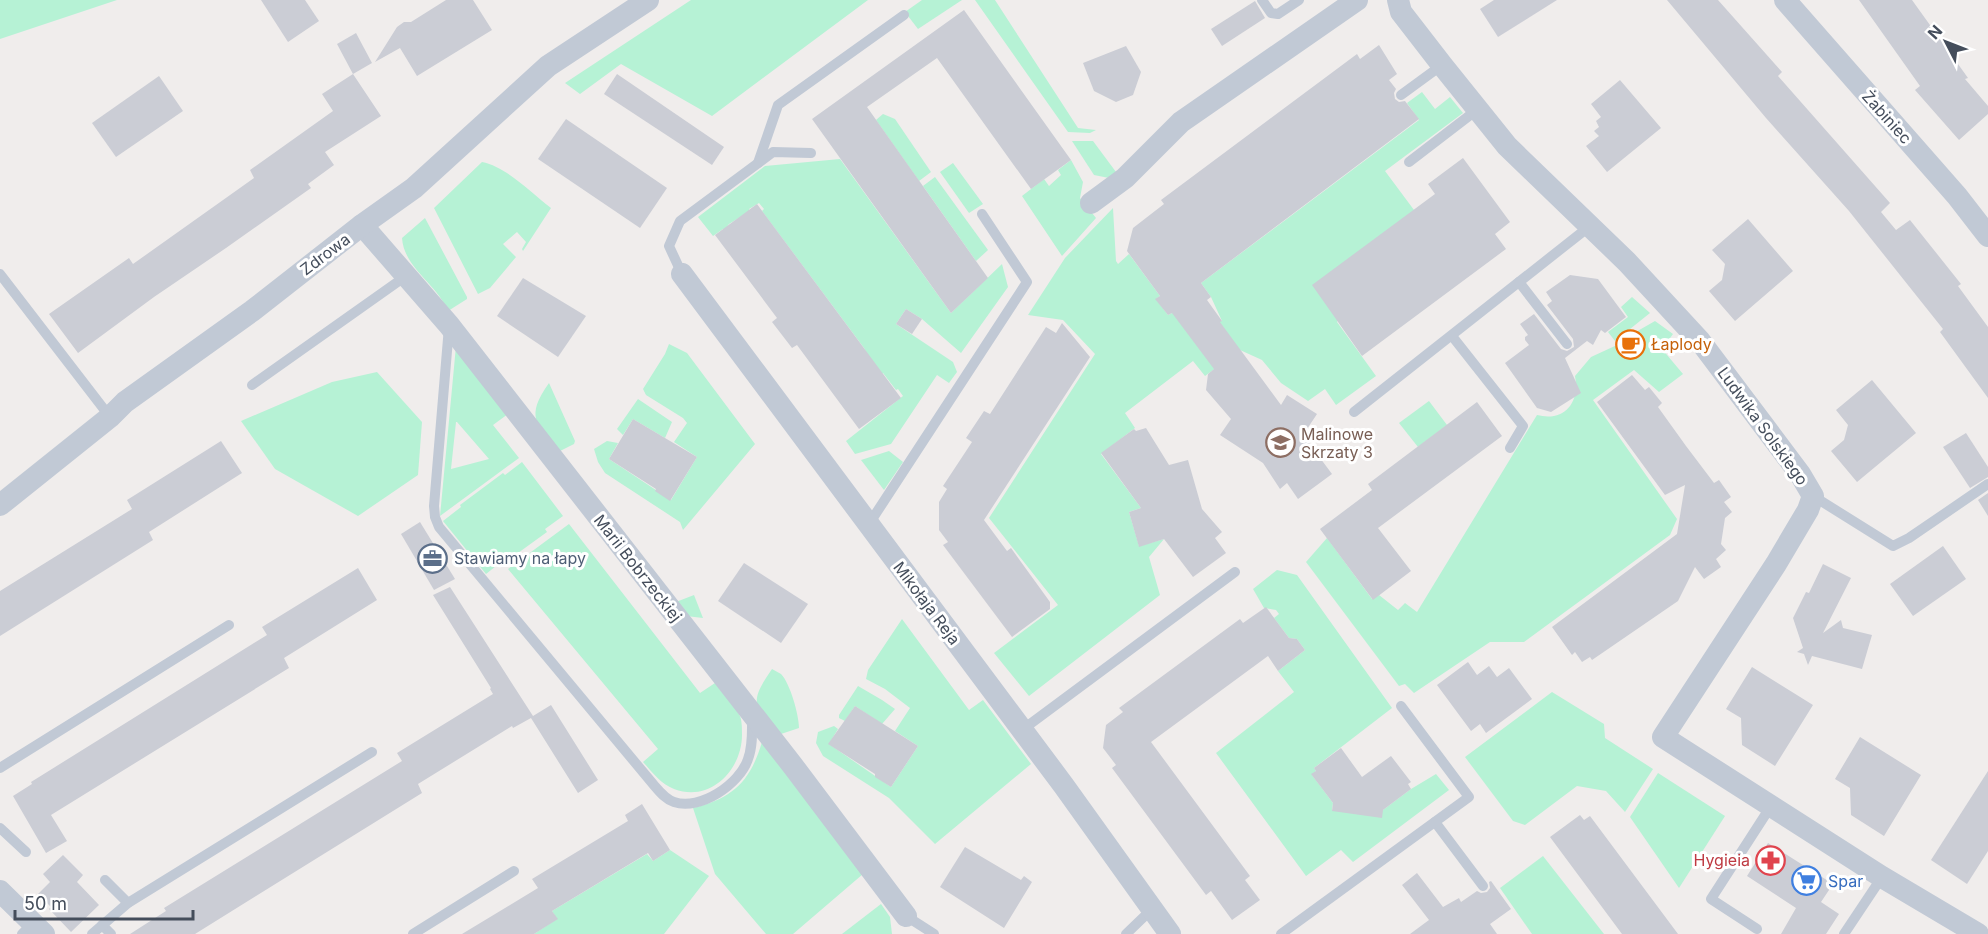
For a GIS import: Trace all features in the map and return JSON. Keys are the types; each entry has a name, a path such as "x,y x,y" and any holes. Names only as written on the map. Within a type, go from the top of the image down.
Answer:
{"street":[{"name":"Zdrowa","path":"0,505 110,417 125,402 252,312 362,225 414,188 548,66 648,0"},
{"path":"1091,204 1125,178 1181,122 1358,0"},
{"name":"Ludwika Solskiego","path":"1398,0 1401,12 1507,146 1627,262 1700,341 1800,474 1813,496 1808,510 1776,564 1663,737 1882,877 1978,934"},
{"name":"Żabiniec","path":"1785,0 1988,236"},
{"name":"Marii Bobrzeckiej","path":"362,225 449,325 906,916"},
{"name":"Mikołaja Reja","path":"682,274 1022,730 1170,934"},
{"path":"0,891 33,930"}],"lane":[{"path":"1262,0 1271,13 1278,14 1299,0"},
{"path":"758,163 778,105 904,15"},
{"path":"1401,95 1442,65"},
{"path":"1409,162 1478,109"},
{"path":"682,274 669,246 680,221 773,152 811,153"},
{"path":"869,524 1027,282 982,214"},
{"path":"1354,412 1590,226"},
{"path":"0,274 110,417"},
{"path":"252,385 406,276"},
{"path":"1519,282 1567,344"},
{"path":"449,325 434,506 439,527 645,776 668,799 685,804 699,801 734,781 748,760 751,748 752,714"},
{"path":"1452,336 1523,426 1510,448"},
{"path":"1813,496 1893,546 1909,538 1988,484"},
{"path":"1022,730 1235,572"},
{"path":"0,768 229,625"},
{"path":"1281,934 1469,797 1401,706"},
{"path":"92,934 128,903 372,752"},
{"path":"1757,929 1711,899 1771,806"},
{"path":"1435,822 1483,886"},
{"path":"0,828 27,852"},
{"path":"413,934 514,871"},
{"path":"1844,934 1882,877"},
{"path":"105,880 128,903"},
{"path":"1126,934 1152,909"},
{"path":"906,916 934,934"},
{"path":"102,925 111,934"}],"green space":[{"path":"0,0 117,0 0,39"},
{"path":"691,0 868,0 712,116 621,64 580,94 565,83"},
{"path":"922,0 962,0 918,29 905,12"},
{"path":"975,0 995,0 1078,128 1096,130 1090,133 1068,132"},
{"path":"1422,92 1435,109 1450,97 1463,113 1385,171 1414,210 1337,322 1376,376 1336,405 1325,389 1308,401 1281,383 1262,360 1240,350 1205,376 1193,361 1125,413 1135,428 1101,454 1141,508 1129,512 1139,546 1164,539 1149,557 1160,595 1029,696 994,653 1058,605 989,518 1095,354 1063,320 1028,315 1065,258 1113,208 1118,264 1129,254 1160,296 1156,299 1168,315 1172,313 1222,321 1211,297 1201,283 1419,120 1407,103"},
{"path":"883,114 895,119 931,172 919,181 876,120"},
{"path":"1072,141 1093,141 1116,172 1109,178 1094,175"},
{"path":"840,159 951,313 1002,264 1008,287 961,353 922,319 906,309 896,324 953,362 957,372 949,383 937,375 891,444 855,454 846,441 903,396 883,373 879,377 864,348 762,211 764,209 759,203 729,224 724,231 723,229 713,236 698,217 765,166"},
{"path":"1071,160 1083,182 1080,198 1096,218 1062,256 1022,196 1044,179 1049,186 1061,175 1058,170"},
{"path":"482,162 500,169 518,181 551,208 523,251 526,242 517,232 503,244 516,257 490,288 478,294 434,208"},
{"path":"953,163 983,204 969,213 940,172"},
{"path":"935,177 988,250 976,261 923,186"},
{"path":"425,218 467,297 448,311 443,301 408,258 404,249 402,238"},
{"path":"1632,297 1650,313 1615,341 1608,332 1628,317 1621,307"},
{"path":"1655,321 1673,334 1662,349 1683,374 1659,392 1634,370 1593,400 1677,519 1670,535 1524,642 1490,642 1414,693 1405,684 1399,686 1306,562 1327,538 1372,599 1379,595 1398,610 1405,603 1417,612 1537,415 1555,416 1563,413 1573,402 1575,376 1591,357 1617,345 1630,358 1645,346 1643,338 1634,333"},
{"path":"669,344 687,353 755,444 683,530 680,522 605,473 594,449 607,441 618,443 609,459 671,500 697,457 674,442 687,423 683,418 646,395 643,389"},
{"path":"456,346 508,414 493,425 519,458 440,516","holes":["457,422 489,459 451,469"]},
{"path":"377,372 422,422 418,475 358,516 275,469 241,421 332,382"},
{"path":"549,383 575,441 574,444 558,452 536,419 537,404"},
{"path":"638,399 672,422 665,438 633,419 623,435 617,429"},
{"path":"1429,401 1447,425 1418,447 1399,423"},
{"path":"889,451 903,462 884,490 861,460"},
{"path":"522,462 563,516 545,529 547,532 486,574 443,521 461,507 460,505"},
{"path":"569,524 700,693 715,683 740,716 742,735 737,760 722,780 712,787 688,792 674,789 654,774 643,762 658,749 508,569"},
{"path":"1277,570 1297,575 1392,708 1314,768 1316,771 1312,775 1333,803 1332,810 1383,810 1436,774 1449,790 1353,862 1341,850 1306,876 1216,753 1294,692 1278,671 1305,650 1297,639 1289,638 1274,618 1279,614 1276,610 1264,608 1253,589"},
{"path":"694,595 703,618 686,616 676,602"},
{"path":"902,619 969,710 983,700 1031,764 935,844 889,798 823,756 816,743 818,732 834,726 838,729 829,744 891,787 918,746 895,731 910,708 885,689 866,679 868,670"},
{"path":"772,669 781,674 788,684 799,722 799,728 778,735 763,717 757,704 760,689"},
{"path":"858,686 895,709 882,724 855,706 845,721 839,718"},
{"path":"1552,692 1604,724 1605,738 1653,769 1625,812 1606,791 1577,786 1525,825 1513,821 1465,757"},
{"path":"762,742 863,874 793,934 766,934 715,874 693,808 719,799 738,786 752,768"},
{"path":"1658,773 1725,816 1679,888 1630,817"},
{"path":"670,850 709,876 664,934 534,934 557,919 552,911 647,854 653,861"},
{"path":"1543,856 1604,934 1532,934 1500,888"},
{"path":"881,904 890,917 892,934 842,934"}],"building":[{"path":"261,0 305,0 319,21 288,42"},
{"path":"446,0 473,0 492,30 417,76 400,48 375,62 397,27 404,22 411,22"},
{"path":"1494,0 1557,0 1498,37 1480,9"},
{"path":"1667,0 1718,0 1782,72 1778,76 1890,203 1881,212 1896,230 1910,220 1961,284 1958,286 1988,327 1988,398 1940,332 1943,329 1849,211 1766,118"},
{"path":"1859,0 1912,0 1968,78 1965,79 1988,106 1988,114 1959,140 1915,90 1920,86"},
{"path":"1255,1 1265,18 1222,46 1211,29"},
{"path":"964,10 1071,160 1031,189 937,58 867,107 988,278 951,313 812,119"},
{"path":"356,33 372,63 353,74 337,44"},
{"path":"1379,45 1397,74 1389,80 1396,89 1395,99 1399,102 1405,101 1419,119 1201,283 1211,297 1207,300 1222,321 1220,322 1281,405 1287,395 1317,414 1303,435 1332,474 1298,499 1287,483 1280,489 1263,463 1220,435 1231,419 1206,390 1208,374 1214,369 1172,313 1168,315 1155,299 1160,296 1127,251 1133,228 1164,204 1161,200 1357,54 1360,59"},
{"path":"1126,46 1141,72 1133,95 1116,102 1094,91 1083,63"},
{"path":"353,74 381,116 325,152 334,165 308,184 311,188 78,353 49,314 129,258 133,264 254,178 250,170 333,111 322,94"},
{"path":"617,74 724,147 712,165 604,94"},
{"path":"159,76 183,111 116,157 92,123"},
{"path":"1620,80 1661,128 1607,172 1586,146 1599,136 1594,131 1599,127 1596,121 1601,117 1591,104"},
{"path":"566,119 667,188 640,228 538,159"},
{"path":"1463,158 1510,222 1495,234 1506,249 1362,356 1312,285 1435,194 1428,184"},
{"path":"757,204 901,398 859,429 797,345 792,348 772,322 777,318 715,235"},
{"path":"1748,219 1793,271 1735,321 1709,291 1722,280 1725,264 1712,250"},
{"path":"1570,275 1598,279 1626,317 1605,333 1601,330 1593,345 1587,341 1565,358 1581,393 1551,412 1537,408 1505,363 1529,345 1525,340 1528,335 1520,324 1534,314 1561,349 1567,351 1574,347 1573,339 1547,305 1552,301 1546,292"},
{"path":"523,278 586,316 558,357 497,316"},
{"path":"906,309 922,319 912,334 896,324"},
{"path":"1062,323 1090,357 984,520 1007,551 1011,548 1050,602 1050,609 1012,637 943,545 948,542 939,530 939,502 947,489 943,486 972,442 966,438 984,411 990,414 1046,327 1056,333"},
{"path":"1632,375 1645,390 1649,387 1662,403 1658,407 1686,446 1714,483 1719,480 1731,497 1724,502 1732,512 1725,518 1721,544 1726,550 1716,559 1721,567 1704,579 1695,567 1678,601 1592,660 1590,657 1582,662 1575,652 1572,655 1552,627 1677,534 1685,485 1665,495 1597,402"},
{"path":"1872,380 1916,433 1857,482 1831,451 1844,440 1848,425 1836,410"},
{"path":"1477,402 1502,436 1378,528 1411,571 1373,600 1320,529 1372,490 1368,484"},
{"path":"633,419 697,457 670,501 655,491 656,489 609,459"},
{"path":"1146,428 1169,465 1188,460 1202,509 1222,532 1215,538 1226,553 1193,577 1164,539 1139,547 1129,512 1141,508 1101,453 1134,429 1136,431"},
{"path":"1966,433 1988,467 1988,477 1970,488 1943,447"},
{"path":"221,441 242,473 149,532 153,540 0,636 0,591 132,509 127,500"},
{"path":"1988,493 1988,516 1978,500"},
{"path":"420,522 455,579 434,590 401,534"},
{"path":"1943,546 1966,579 1913,616 1890,584"},
{"path":"744,563 808,604 781,643 718,601"},
{"path":"1823,564 1851,578 1823,633 1841,620 1843,628 1872,635 1862,669 1812,656 1808,665 1804,654 1797,652 1803,648 1793,618 1806,592 1809,593"},
{"path":"358,568 377,600 284,658 289,668 51,815 67,841 46,853 13,796 32,784 31,782 267,635 262,627"},
{"path":"450,587 533,716 551,705 598,780 578,793 531,718 513,728 512,726 418,784 422,793 195,934 130,934 166,911 164,908 402,761 397,753 493,694 433,595"},
{"path":"1266,607 1289,638 1297,639 1305,650 1278,671 1268,656 1151,742 1250,876 1245,880 1260,900 1232,920 1211,891 1206,895 1112,768 1116,765 1103,748 1106,725 1123,712 1119,708 1240,619 1243,623"},
{"path":"1468,662 1477,675 1489,666 1497,677 1509,668 1532,699 1486,733 1480,724 1471,731 1437,685"},
{"path":"1752,667 1813,705 1775,766 1742,745 1741,718 1726,709"},
{"path":"855,706 918,746 891,787 828,744"},
{"path":"1860,737 1921,775 1884,836 1851,815 1850,788 1835,779"},
{"path":"1341,748 1362,777 1391,756 1411,782 1408,784 1411,789 1383,810 1382,818 1332,811 1333,803 1311,774 1316,771 1314,768"},
{"path":"1988,771 1988,851 1967,884 1931,860"},
{"path":"642,804 670,850 653,861 648,853 552,911 558,919 534,934 462,934 538,888 532,879 628,821 625,815"},
{"path":"1580,815 1584,820 1590,816 1678,934 1622,934 1550,837"},
{"path":"1768,843 1833,884 1821,902 1839,914 1826,934 1781,934 1796,908 1747,876"},
{"path":"965,847 1021,880 1024,876 1032,882 1004,928 940,887"},
{"path":"63,855 83,875 77,882 99,905 71,932 38,894 50,882 43,874"},
{"path":"1417,873 1443,907 1459,898 1461,902 1477,891 1487,892 1491,881 1511,909 1490,924 1497,934 1410,934 1429,920 1402,885"}],"place":[{"name":"Łaplody","path":"1630,344"},
{"name":"Malinowe Skrzaty 3","path":"1280,443"},
{"name":"Stawiamy na łapy","path":"433,558"},
{"name":"Hygieia","path":"1771,860"},
{"name":"Spar","path":"1807,881"}]}
